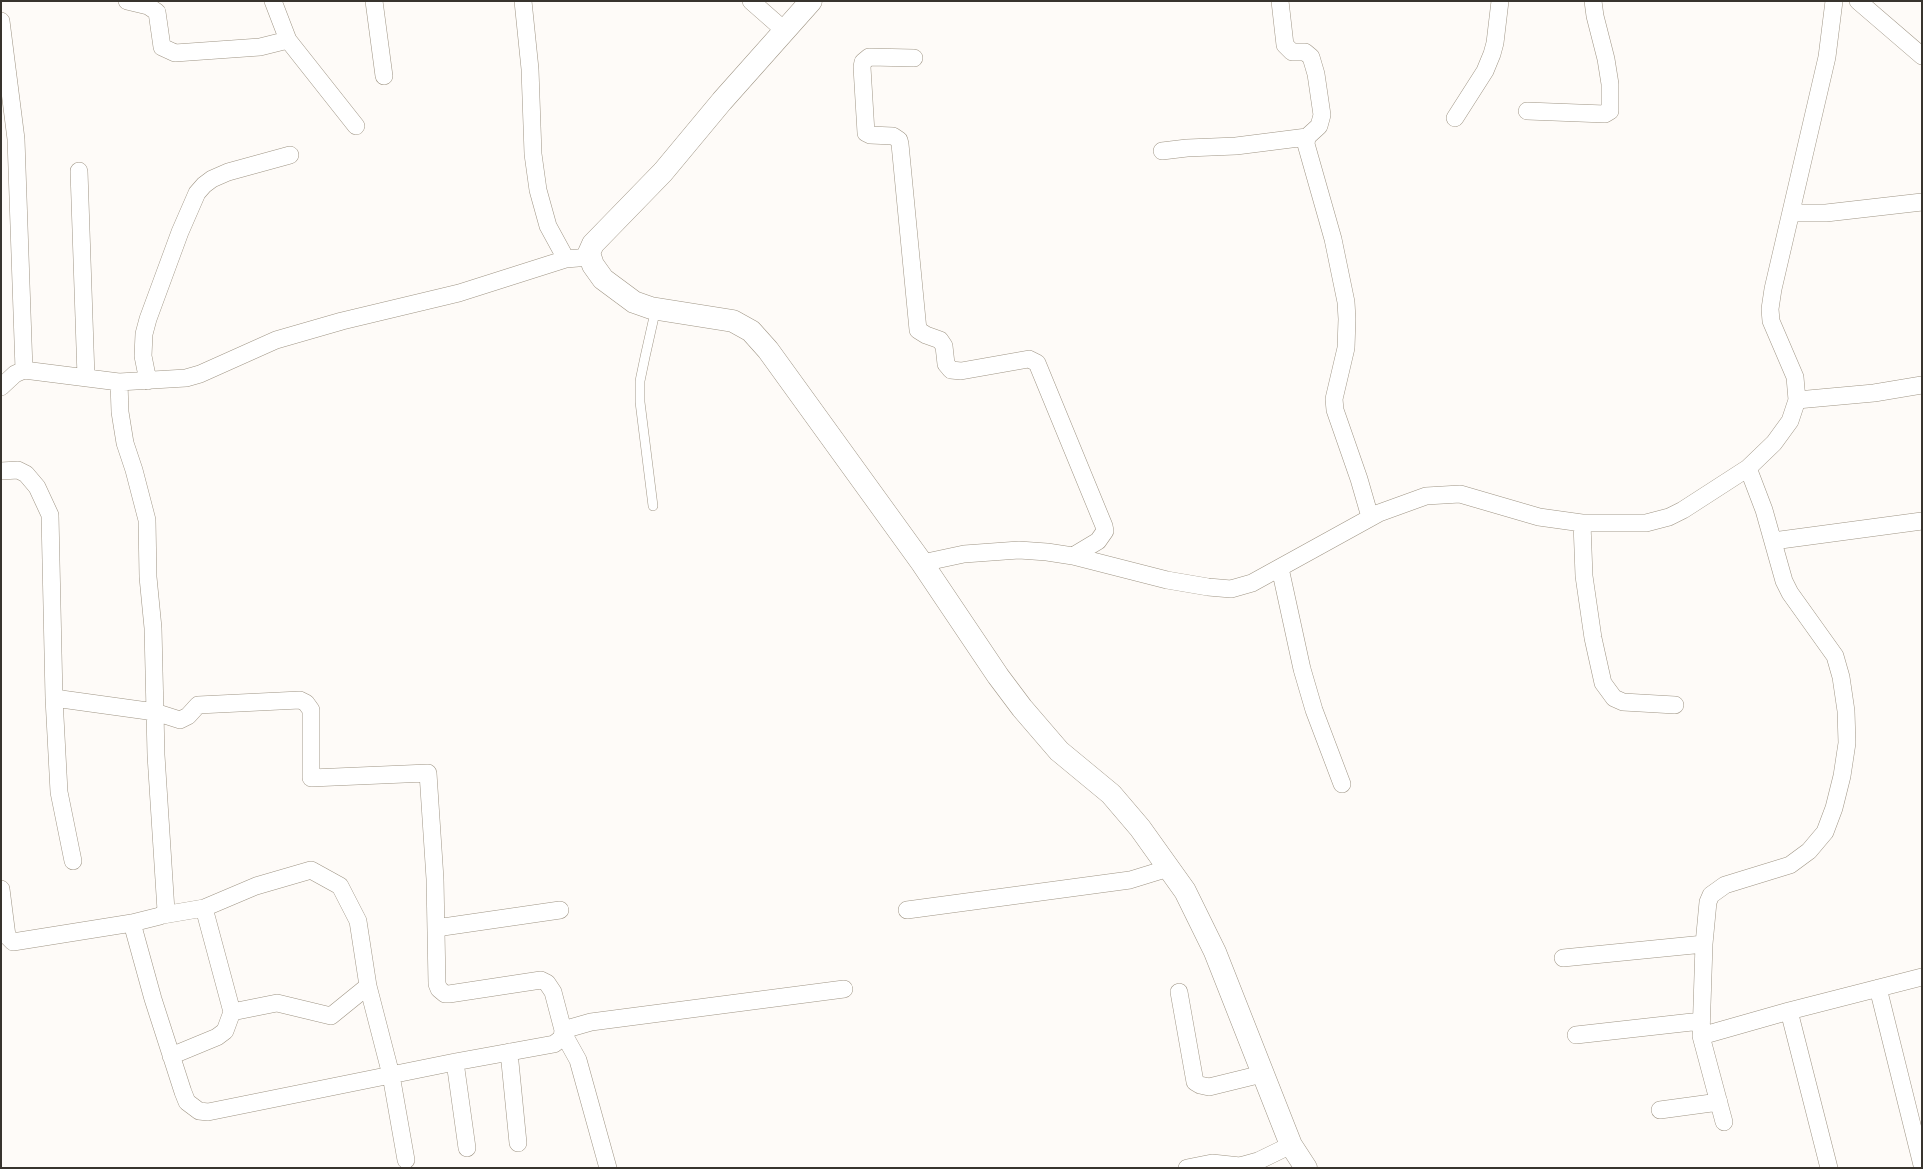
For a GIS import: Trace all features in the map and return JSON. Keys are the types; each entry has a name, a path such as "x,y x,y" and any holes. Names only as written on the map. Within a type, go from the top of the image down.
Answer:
{"street":[{"path":"127,1 148,6 157,12 162,47 175,53 260,47 288,40"},
{"path":"273,1 288,40 356,126"},
{"path":"374,1 384,76"},
{"path":"523,1 525,7 530,77 533,154 538,190 542,210 548,226 566,259"},
{"path":"751,1 784,30"},
{"path":"811,1 784,30 663,172 593,244 590,249 592,265 603,279 634,302 656,308 733,321 751,331 768,350 922,563 994,670 1022,708 1059,750 1111,794 1140,828 1185,891 1215,952 1291,1145 1306,1168"},
{"path":"1162,151 1187,148 1236,146 1307,137 1318,126 1322,115 1314,61 1305,52 1292,52 1285,45 1280,1"},
{"path":"1455,118 1484,71 1492,54 1495,43 1500,1"},
{"path":"1527,111 1605,114 1610,111 1610,84 1606,58 1597,27 1593,1"},
{"path":"922,563 964,554 1006,550 1047,552 1073,556 1168,580 1222,589 1243,587 1370,518 1426,496 1460,494 1539,517 1582,523 1646,523 1669,517 1748,468 1774,443 1784,431 1790,421 1797,400 1797,385 1793,372 1770,316 1773,289 1792,213 1827,57 1834,1"},
{"path":"1858,1 1922,56"},
{"path":"1,21 16,139 24,370"},
{"path":"914,58 869,57 863,62 862,67 866,133 870,135 893,136 899,140 900,144 918,330 926,335 940,340 944,346 946,364 951,370 961,371 1029,359 1037,363 1105,531 1098,541 1073,556"},
{"path":"1307,137 1308,152 1333,239 1346,302 1346,348 1335,393 1335,410 1359,479 1370,518"},
{"path":"148,381 143,356 144,334 148,319 180,232 197,193 204,184 212,178 228,172 290,155"},
{"path":"79,171 86,377"},
{"path":"1792,213 1826,213 1922,202"},
{"path":"1,387 12,376 24,370 119,382 186,378 200,374 276,340 460,293 566,259 590,257"},
{"path":"119,382 120,412 125,443 134,470 147,520 148,577 153,628 156,763 166,908 163,915"},
{"path":"1797,400 1874,393 1922,385"},
{"path":"1724,1122 1701,1029 1704,944 1708,902 1711,895 1725,885 1790,865 1809,851 1825,832 1834,808 1842,776 1846,730 1846,711 1841,677 1835,656 1790,593 1784,581 1764,510 1748,468"},
{"path":"1,471 18,470 26,474 37,487 50,515 54,698 60,792 73,861"},
{"path":"1773,541 1922,521"},
{"path":"1582,523 1585,584 1592,638 1603,683 1614,698 1623,702 1675,705"},
{"path":"1280,568 1294,635 1312,703 1342,784"},
{"path":"54,698 155,712 180,720 188,716 198,705 300,700 306,703 311,710 311,778 428,774 435,879 437,984 441,992 450,994 541,980 547,983 553,992 563,1032 578,1060 608,1168"},
{"path":"907,910 1130,880 1169,868"},
{"path":"1,889 7,936 13,942 132,923 163,915 204,908 256,886 311,870 340,886 358,921 368,986 391,1075 406,1160"},
{"path":"171,1056 217,1037 225,1030 232,1012 204,908"},
{"path":"436,928 560,910"},
{"path":"132,923 152,999 187,1102 199,1111 208,1112 455,1062 554,1044 560,1042 563,1032"},
{"path":"1563,958 1704,944"},
{"path":"1576,1036 1701,1029 1789,1011 1922,977"},
{"path":"232,1012 277,1003 331,1016 368,986"},
{"path":"1878,988 1922,1165"},
{"path":"563,1032 591,1022 844,989"},
{"path":"1179,992 1195,1082 1200,1086 1209,1087 1262,1074"},
{"path":"1789,1011 1829,1168"},
{"path":"510,1052 518,1143"},
{"path":"455,1062 467,1148"},
{"path":"1660,1110 1719,1102"},
{"path":"1187,1168 1213,1165 1240,1166 1258,1161 1291,1145"}],"lane":[{"path":"653,506 640,402 644,363 656,308"}]}
